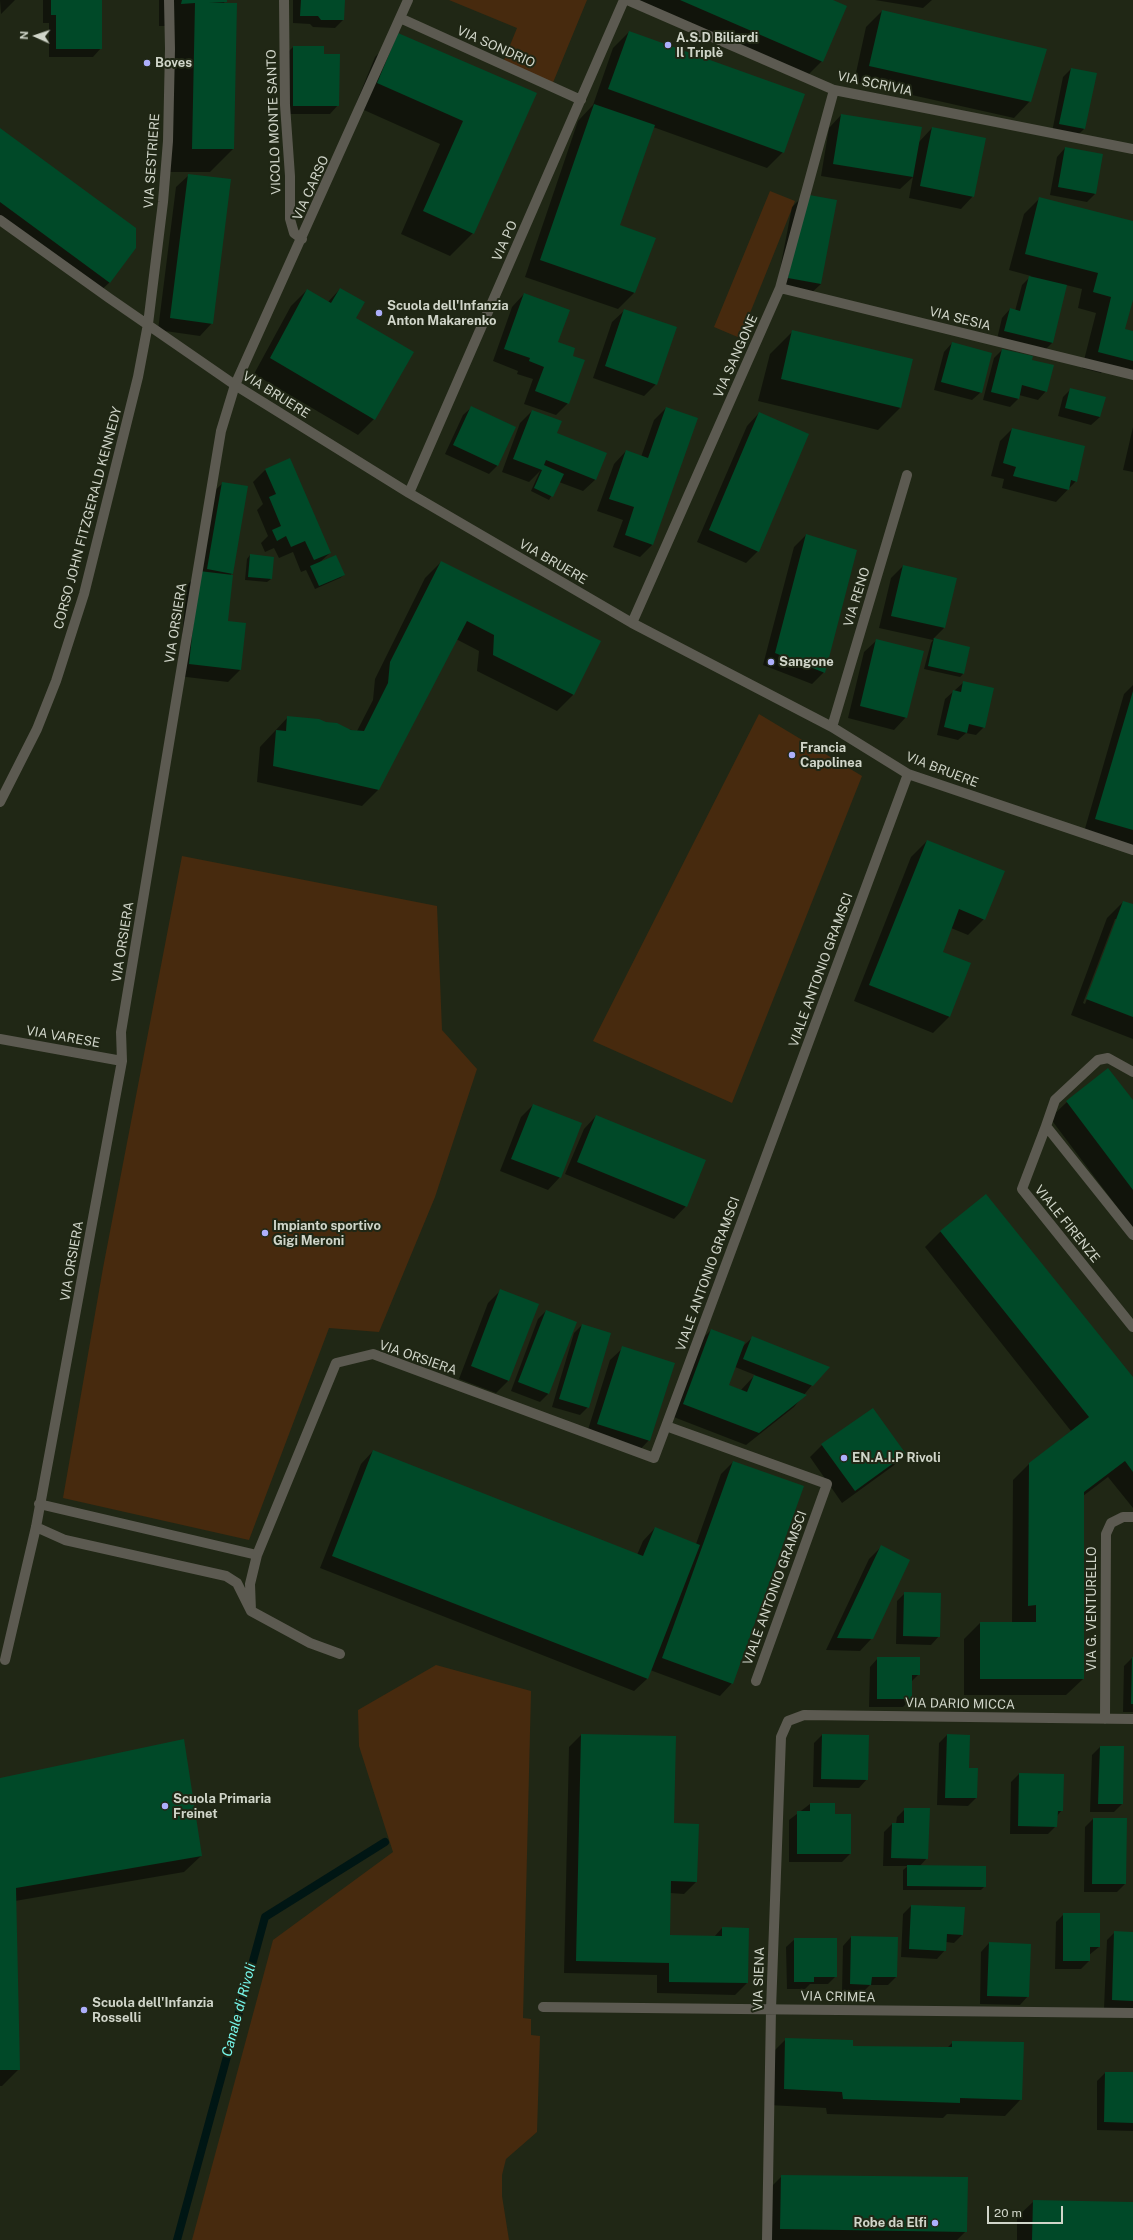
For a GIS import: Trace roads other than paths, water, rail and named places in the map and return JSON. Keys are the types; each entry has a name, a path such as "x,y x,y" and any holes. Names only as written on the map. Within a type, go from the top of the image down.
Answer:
{"street":[{"name":"VIA SESTRIERE","path":"148,324 168,141 170,49 169,0"},
{"name":"VICOLO MONTE SANTO","path":"284,0 285,105 290,176 290,219 294,233 302,239"},
{"name":"VIA CARSO","path":"235,385 302,239 408,0"},
{"name":"VIA SCRIVIA","path":"625,0 834,90 1133,149"},
{"name":"VIA PO","path":"409,493 625,0"},
{"name":"VIA SONDRIO","path":"400,18 581,100"},
{"name":"VIA SANGONE","path":"632,623 780,288 834,90"},
{"name":"VIA BRUERE","path":"0,220 109,298 235,385 409,493 632,623 832,727 908,774 1133,850"},
{"name":"VIA SESIA","path":"780,288 1133,375"},
{"name":"CORSO JOHN FITZGERALD KENNEDY","path":"0,802 37,729 56,681 84,594 138,376 148,324"},
{"name":"VIA ORSIERA","path":"5,1660 36,1527 39,1504 122,1061 121,1032 221,431 235,385"},
{"name":"VIA RENO","path":"832,727 907,475"},
{"name":"VIALE ANTONIO GRAMSCI","path":"756,1681 827,1484 666,1426 908,774"},
{"name":"VIA VARESE","path":"0,1039 122,1061"},
{"name":"VIALE FIRENZE","path":"1133,1072 1108,1058 1098,1060 1055,1100 1022,1189 1133,1327"},
{"path":"1046,1126 1133,1235"},
{"name":"VIA ORSIERA","path":"251,1611 250,1584 257,1555 336,1363 374,1354 654,1458 666,1426"},
{"path":"39,1504 257,1555"},
{"name":"VIA G. VENTURELLO","path":"1105,1719 1106,1534 1111,1523 1123,1517 1133,1517"},
{"path":"36,1527 65,1540 226,1576 237,1584 251,1611 310,1643 340,1654"},
{"name":"VIA DARIO MICCA","path":"788,1721 804,1715 1133,1719"},
{"name":"VIA SIENA","path":"767,2240 771,2009 781,1737 788,1721"},
{"name":"VIA CRIMEA","path":"543,2007 1133,2014"}],"waterway":[{"name":"Canale di Rivoli","path":"177,2240 265,1917 385,1842"}],"place":[{"name":"A.S.D Biliardi Il Triplè","path":"668,45"},
{"name":"Boves","path":"147,63"},
{"name":"Scuola dell'Infanzia Anton Makarenko","path":"379,313"},
{"name":"Sangone","path":"771,662"},
{"name":"Francia Capolinea","path":"792,755"},
{"name":"Impianto sportivo Gigi Meroni","path":"265,1233"},
{"name":"EN.A.I.P Rivoli","path":"844,1458"},
{"name":"Scuola Primaria Freinet","path":"165,1806"},
{"name":"Scuola dell'Infanzia Rosselli","path":"84,2010"},
{"name":"Robe da Elfi","path":"935,2223"}]}
